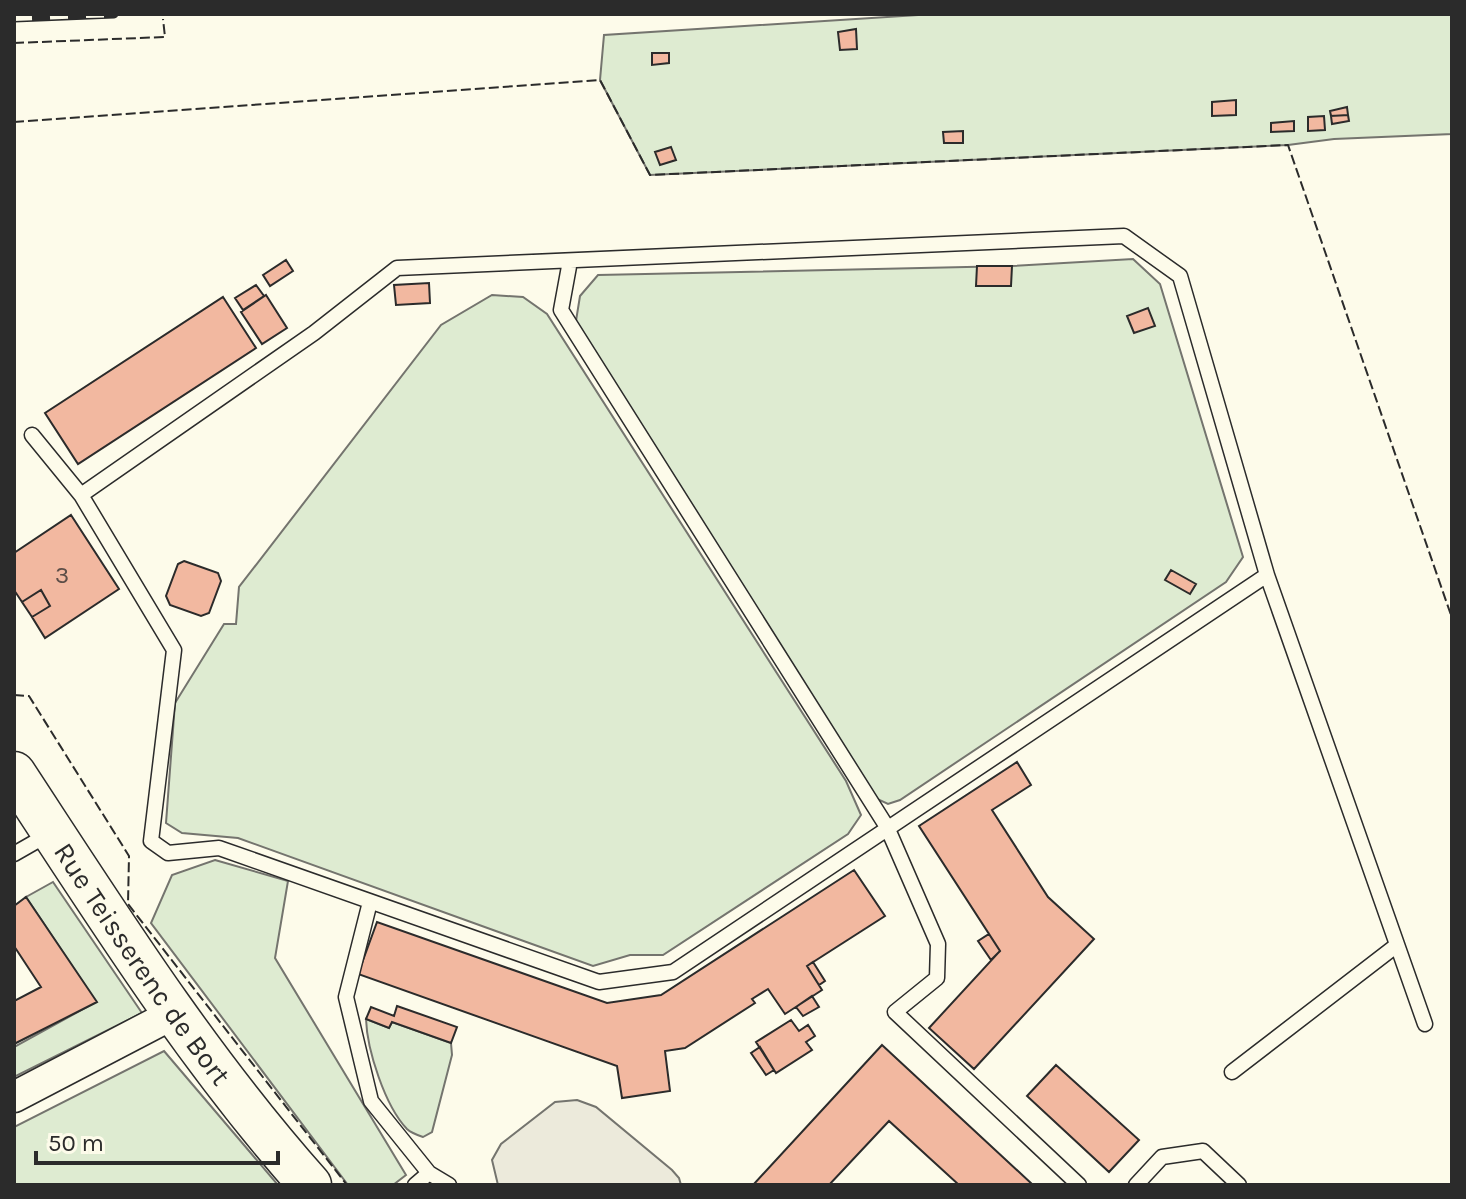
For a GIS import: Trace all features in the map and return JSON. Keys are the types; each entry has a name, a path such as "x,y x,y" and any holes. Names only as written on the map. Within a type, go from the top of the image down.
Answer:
{"street":[{"name":"Rue Teisserenc de Bort","path":"14,773 173,1014 255,1124 310,1185"},
{"path":"14,1097 173,1014"}],"lane":[{"path":"81,495 314,333 397,268 1124,236 1180,276 1267,575 1425,1024"},
{"path":"570,261 561,310 887,827 938,944 937,978 895,1012 1079,1185"},
{"path":"32,435 81,495 174,650 151,841 168,853 219,848 599,982 673,972 1267,575"},
{"path":"14,854 53,832"},
{"path":"370,902 346,997 371,1101 429,1173 449,1185"},
{"path":"1232,1072 1397,945"},
{"path":"1136,1185 1162,1157 1203,1151 1239,1185"},
{"path":"415,1185 429,1173"}],"green space":[{"path":"934,14 1452,14 1452,134 1334,139 1288,145 650,175 600,80 604,35"},
{"path":"1133,259 1160,284 1243,557 1226,582 900,800 888,804 873,797 575,327 580,296 598,275 1012,266"},
{"path":"492,295 523,297 547,314 846,781 861,815 848,834 663,955 630,955 593,966 238,838 182,833 166,823 175,703 224,624 236,624 239,587 441,325"},
{"path":"215,860 288,881 275,958 406,1175 393,1185 348,1185 151,923 172,875"},
{"path":"53,882 142,1013 14,1077 14,1047 96,1002 26,897"},
{"path":"366,1019 389,1028 392,1022 451,1043 452,1055 432,1132 423,1137 407,1129 391,1106 374,1061"},
{"path":"164,1051 278,1185 14,1185 14,1127"}],"shaded area":[{"path":"577,1100 596,1107 672,1170 681,1185 498,1185 492,1160 501,1144 555,1102"}],"building":[{"path":"856,29 857,49 840,50 838,32"},
{"path":"652,53 669,53 669,63 652,65"},
{"path":"1236,100 1236,115 1212,116 1212,102"},
{"path":"1347,107 1348,115 1331,116 1330,111"},
{"path":"1348,115 1349,121 1332,124 1331,116"},
{"path":"1324,116 1325,130 1308,131 1308,117"},
{"path":"1294,121 1294,131 1271,132 1271,123"},
{"path":"963,131 963,143 944,143 943,132"},
{"path":"671,147 676,160 660,165 655,152"},
{"path":"286,260 293,271 270,286 263,275"},
{"path":"977,266 1012,266 1011,286 976,286"},
{"path":"429,283 430,303 396,305 394,285"},
{"path":"256,285 264,296 243,310 235,298"},
{"path":"266,295 287,328 262,344 241,312"},
{"path":"223,297 256,348 78,464 45,413"},
{"path":"1148,308 1155,326 1134,333 1127,316"},
{"path":"71,515 119,589 45,638 32,617 50,606 41,590 22,602 14,590 14,553"},
{"path":"184,561 218,573 221,581 209,613 201,616 170,605 166,596 178,564"},
{"path":"1171,570 1196,584 1190,594 1165,580"},
{"path":"41,590 50,606 32,617 22,602"},
{"path":"1017,762 1031,785 992,810 1048,897 1094,939 974,1069 929,1028 1000,951 919,826"},
{"path":"854,870 885,916 807,966 822,990 785,1014 768,989 752,999 755,1003 685,1048 665,1051 670,1091 622,1098 617,1066 358,974 377,922 607,1003 661,995"},
{"path":"26,897 97,1002 14,1044 14,1001 41,987 14,946 14,906"},
{"path":"989,934 1000,951 991,960 978,941"},
{"path":"813,962 825,981 819,985 807,966"},
{"path":"812,996 819,1007 803,1016 796,1007"},
{"path":"397,1006 457,1027 451,1043 392,1022 389,1028 366,1019 371,1007 394,1016"},
{"path":"791,1020 799,1031 808,1025 815,1036 806,1042 812,1050 776,1073 756,1042"},
{"path":"882,1045 1033,1185 959,1185 889,1121 829,1185 753,1185"},
{"path":"760,1047 774,1070 766,1075 751,1053"},
{"path":"1056,1065 1139,1140 1109,1172 1027,1096"}],"railway":[{"path":"14,18 114,14"}],"fence":[{"path":"14,43 165,37 163,19"},
{"path":"14,122 600,80 650,175 1288,145 1452,618"},
{"path":"14,695 29,696 129,856 128,904 347,1185"}]}
